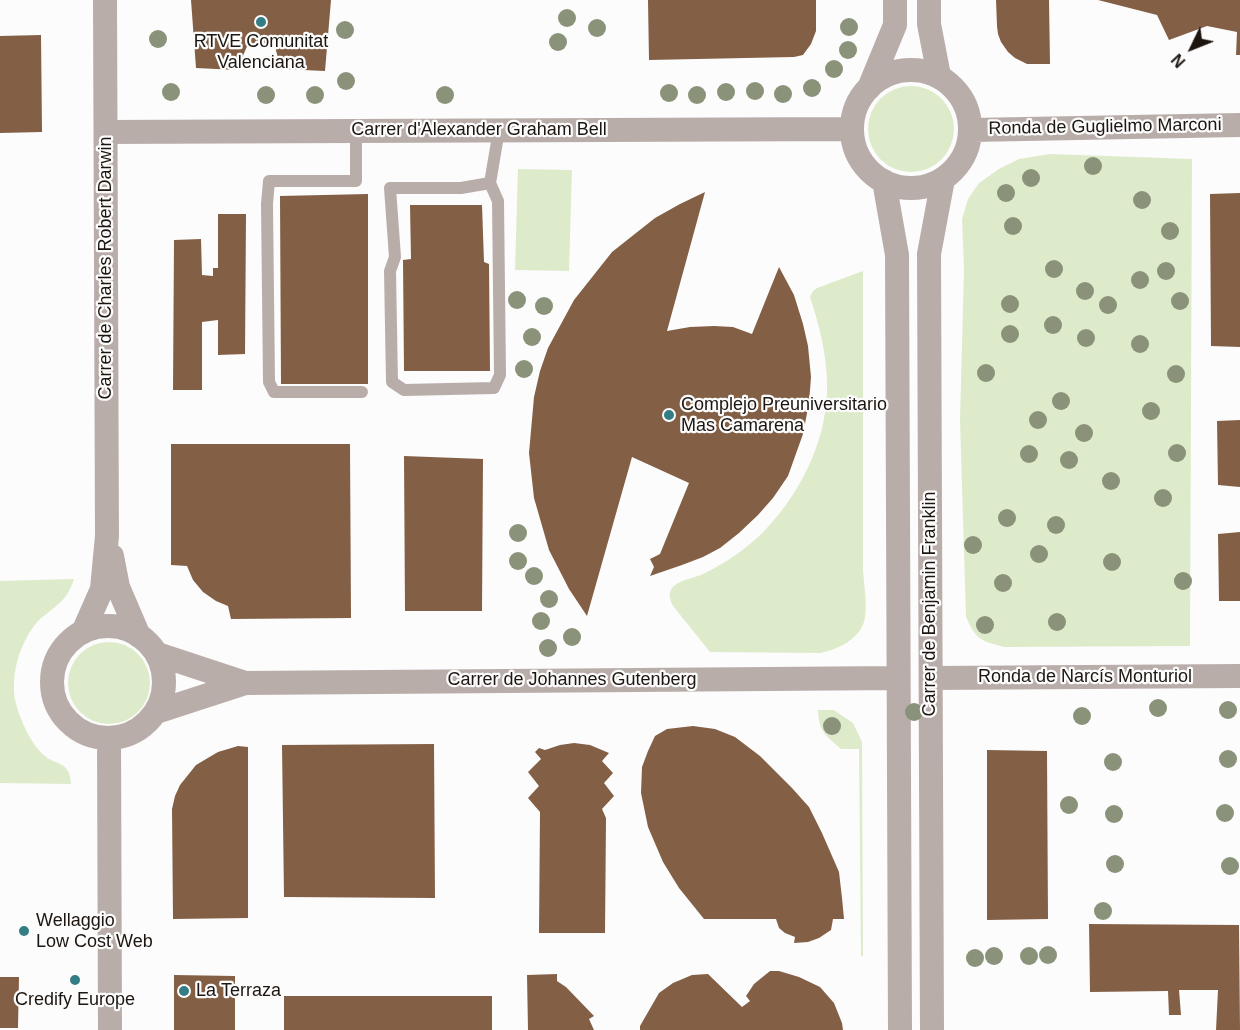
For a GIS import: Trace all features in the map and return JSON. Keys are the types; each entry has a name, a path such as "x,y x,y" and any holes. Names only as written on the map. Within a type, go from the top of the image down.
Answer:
{"street":[{"name":"Carrer de Charles Robert Darwin","path":"83,632 102,589 107,536 105,0"},
{"path":"868,88 884,76 902,70 921,70 939,76 952,86 962,98 969,113 970,129 967,149 958,166 943,179 929,185 914,188 898,186 884,181 871,171 861,159 854,145 852,129 854,114 868,88 895,25 895,0"},
{"path":"929,0 929,24 939,76"},
{"name":"Ronda de Guglielmo Marconi","path":"970,129 1240,125"},
{"name":"Carrer d'Alexander Graham Bell","path":"106,132 852,129"},
{"name":"Carrer de Benjamin Franklin","path":"932,1030 929,254 943,179"},
{"name":"Carrer de Benjamin Franklin","path":"884,181 897,255 900,1030"},
{"name":"Carrer de Charles Robert Darwin","path":"107,536 118,587 139,636"},
{"path":"112,626 126,629 139,636 149,644 162,668 164,683 162,698 156,712 144,726 127,735 109,738 90,735 74,727 61,713 54,695 52,677 57,658 68,643 83,632 97,627 112,626"},
{"name":"Carrer de Johannes Gutenberg","path":"156,654 245,683"},
{"name":"Ronda de Narcís Monturiol","path":"931,678 1240,676"},
{"name":"Carrer de Johannes Gutenberg","path":"156,712 245,683 898,678"},
{"path":"109,738 110,1030"}],"lane":[{"path":"490,183 461,188 390,188 395,256 390,271 392,382 404,390 494,388 500,375 498,201 490,183 499,130"},
{"path":"356,131 356,181 269,181 267,204 269,382 274,392 362,392"}],"green space":[{"path":"911,86 935,93 947,105 954,129 947,153 935,165 911,172 887,165 875,153 868,129 875,105 887,93"},
{"path":"1050,154 1192,159 1190,646 1005,647 981,639 973,631 966,617 960,420 964,269 962,219 968,199 979,183 1019,159"},
{"path":"518,169 572,170 569,271 515,270"},
{"path":"863,271 863,570 866,603 864,622 852,639 820,653 710,652 673,606 670,591 685,580 712,570 745,548 779,514 802,479 811,461 824,421 827,381 824,349 810,297 817,288"},
{"path":"74,579 65,597 39,620 28,635 14,678 15,700 25,728 41,752 66,769 70,775 71,784 0,783 0,581"},
{"path":"101,642 117,642 132,649 143,660 150,675 147,699 138,712 117,724 101,724 86,717 75,706 68,691 68,675 75,660 86,649"},
{"path":"818,710 834,710 853,723 862,742 863,956 861,956 859,749 841,749 831,740 821,728"}],"building":[{"name":"RTVE Comunitat Valenciana","path":"191,0 331,0 325,71 281,69 274,43 248,44 237,70 196,68"},
{"path":"648,0 816,0 816,31 803,55 794,57 649,60"},
{"path":"996,0 1049,0 1050,64 1027,64 1008,52 998,34"},
{"path":"1098,0 1240,0 1240,55 1236,55 1237,32 1207,26 1169,40 1157,15"},
{"path":"41,35 42,132 0,133 0,36"},
{"name":"Complejo Preuniversitario Mas Camarena","path":"705,192 667,331 714,326 733,327 752,334 779,267 794,295 808,346 811,377 803,434 788,476 773,498 739,533 720,548 703,557 650,576 654,567 650,559 660,554 689,483 632,457 587,616 569,589 549,550 534,498 529,453 534,397 540,371 548,348 574,300 612,252 655,218"},
{"path":"1240,193 1240,347 1211,346 1210,194"},
{"path":"368,194 368,384 281,384 280,196"},
{"path":"410,205 482,205 484,262 489,264 490,371 404,371 403,260 411,259"},
{"path":"218,214 246,214 245,354 218,355 218,320 202,322 202,390 173,390 174,240 201,239 202,275 213,276 213,268 218,268"},
{"path":"1240,420 1240,487 1218,485 1217,421"},
{"path":"171,444 350,444 351,618 231,619 228,606 203,592 193,580 187,566 171,565"},
{"path":"404,456 483,459 482,611 405,611"},
{"path":"1240,532 1240,601 1219,601 1218,534"},
{"path":"693,726 715,729 735,737 760,756 809,807 839,872 844,919 833,919 831,930 819,938 794,943 795,937 779,928 776,919 704,919 679,888 663,862 648,827 641,793 642,767 655,736 667,729"},
{"path":"574,743 590,745 609,753 602,761 613,773 604,783 614,796 602,809 606,818 605,933 539,933 540,812 528,798 539,786 528,772 541,759 535,752 539,748 545,750"},
{"path":"434,744 435,898 284,897 282,745"},
{"path":"238,746 248,747 248,918 173,919 172,809 175,796 180,785 196,765 218,752"},
{"path":"987,750 1047,751 1048,919 987,920"},
{"path":"1089,924 1239,925 1240,1030 1216,1030 1218,990 1179,990 1181,1015 1169,1015 1168,991 1090,992"},
{"path":"770,971 779,971 799,977 820,987 834,1003 843,1030 640,1030 640,1026 659,993 673,983 692,975 708,974 742,1007 750,1001 746,996 754,984"},
{"path":"557,974 557,981 566,987 594,1016 589,1019 594,1030 528,1030 527,975"},
{"path":"174,975 235,976 235,1030 174,1030"},
{"path":"0,977 19,977 18,1028 0,1028"},
{"path":"284,996 492,996 492,1030 284,1030"}],"place":[{"name":"RTVE Comunitat Valenciana","path":"261,22"},
{"name":"Complejo Preuniversitario Mas Camarena","path":"669,415"},
{"name":"Wellaggio Low Cost Web","path":"24,931"},
{"name":"Credify Europe","path":"75,980"},
{"name":"La Terraza","path":"184,991"}]}
